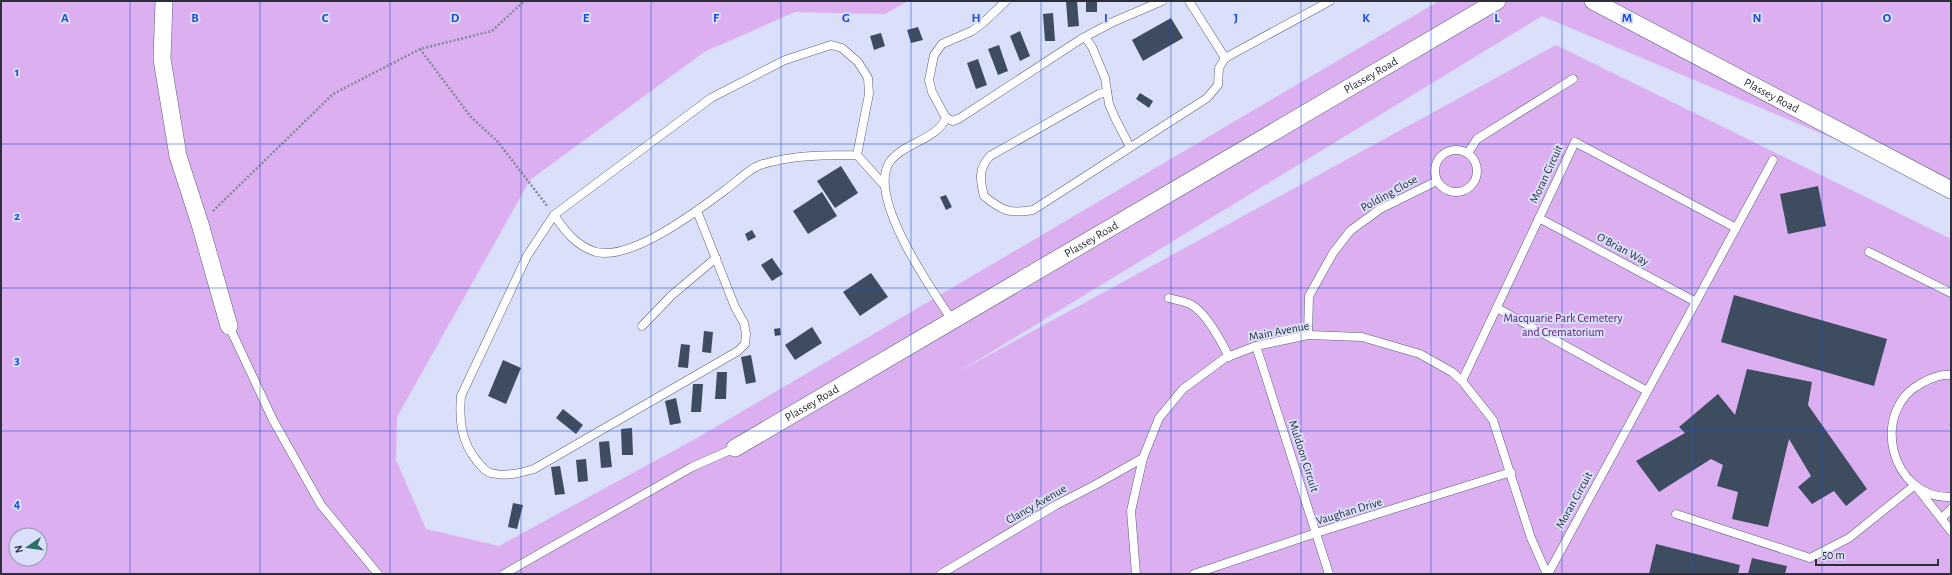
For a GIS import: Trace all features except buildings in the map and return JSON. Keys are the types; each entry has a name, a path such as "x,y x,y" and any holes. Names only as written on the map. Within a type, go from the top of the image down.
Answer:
{"street":[{"path":"164,1 162,59 175,142 229,326"},
{"name":"Plassey Road","path":"735,448 1498,1"},
{"name":"Plassey Road","path":"1592,1 1951,190"}],"lane":[{"path":"1006,1 972,31 942,44 934,55 929,80 932,92 946,118 953,120 960,118 1085,37 1113,22 1162,1"},
{"path":"1189,1 1225,58"},
{"path":"1107,92 1098,94 990,156 985,162 980,174 984,196 1006,211 1019,213 1033,210 1207,98 1218,85 1219,68 1225,58 1330,1"},
{"path":"1085,37 1092,47 1105,78 1109,104 1130,147"},
{"path":"697,211 735,307 744,323 746,334 745,344 738,351 534,469 512,475 490,473 480,465 468,450 460,415 461,396 528,256 554,215 711,98 785,60 831,45 842,48 858,62 868,78 869,94 857,155"},
{"path":"1468,153 1477,139 1572,79"},
{"path":"884,185 890,162 900,151 942,127 946,118"},
{"name":"Moran Circuit","path":"1462,381 1574,142 1736,228"},
{"name":"Polding Close","path":"1452,150 1468,153 1476,162 1476,179 1473,184 1465,190 1455,192 1444,188 1437,181 1435,168 1440,158 1452,150"},
{"path":"554,215 565,232 587,249 598,252 632,248 661,233 697,211 759,165 810,155 857,155 884,185 893,219 902,237 932,290 952,320"},
{"name":"Moran Circuit","path":"1547,574 1773,160"},
{"name":"Polding Close","path":"1308,335 1309,296 1333,253 1350,230 1380,209 1437,181"},
{"name":"O'Brian Way","path":"1539,218 1696,302"},
{"path":"1869,252 1951,293"},
{"path":"642,326 672,295 716,258"},
{"path":"1169,298 1191,304 1196,308 1204,316 1222,342 1229,357"},
{"path":"1496,308 1647,392"},
{"path":"229,326 273,420 321,505 378,574"},
{"name":"Main Avenue","path":"1136,574 1131,511 1143,458 1159,418 1183,389 1229,357 1256,346 1308,335 1362,337 1420,354 1452,372 1462,381 1493,420 1531,538 1547,574"},
{"name":"Muldoon Circuit","path":"1256,346 1329,574"},
{"path":"1951,375 1932,378 1917,386 1904,397 1896,411 1891,427 1892,449 1895,460 1904,474 1915,485 1951,531"},
{"name":"Plassey Road","path":"504,574 682,472 735,448"},
{"name":"Clancy Avenue","path":"941,574 1056,505 1096,485 1143,458"},
{"name":"Vaughan Drive","path":"1194,574 1316,533 1511,472"},
{"path":"1915,485 1930,493 1951,497"},
{"path":"1676,514 1810,558 1849,538 1915,485"},
{"path":"1942,518 1951,509"}],"path":[{"path":"200,224 333,94 420,49 492,31 524,1"},
{"path":"420,49 471,117 498,142 554,215"}],"green space":[{"name":"Macquarie Park Cemetery and Crematorium","path":"1,1 908,1 885,14 795,12 704,52 530,180 397,417 396,460 426,529 499,546 697,438 1439,1 1951,1 1951,188 1542,16 960,371 1556,45 1951,239 1951,574 1,574"}]}
